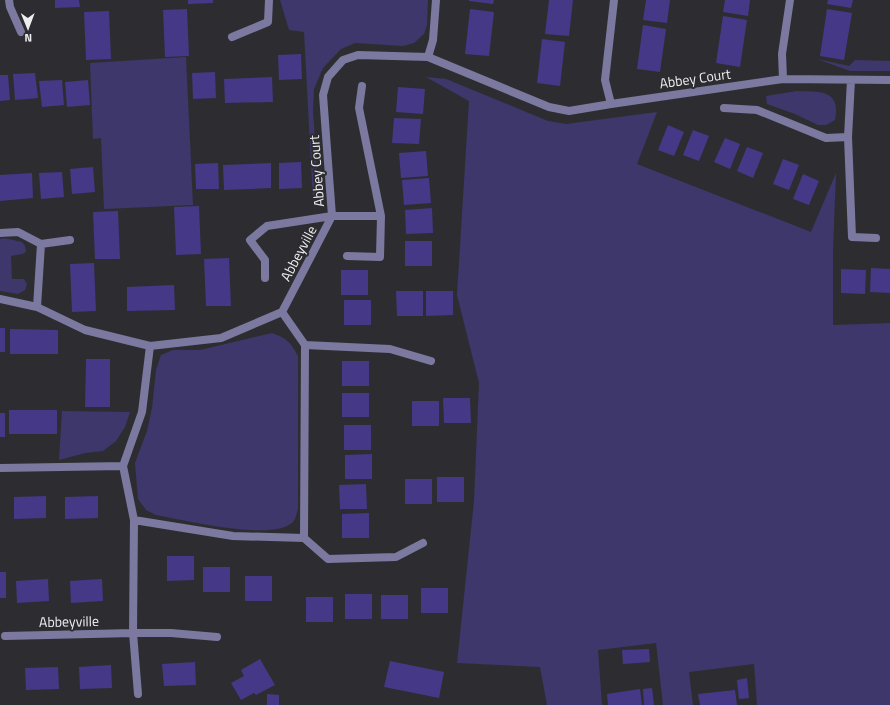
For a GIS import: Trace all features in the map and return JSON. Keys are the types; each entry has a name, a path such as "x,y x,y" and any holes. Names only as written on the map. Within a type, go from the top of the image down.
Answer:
{"street":[{"path":"9,0 10,7 21,32"},
{"path":"232,38 268,22 269,0"},
{"path":"428,58 433,40 436,0"},
{"path":"611,104 605,80 614,0"},
{"path":"783,79 782,54 790,0"},
{"name":"Abbey Court","path":"381,216 332,216 324,94 328,77 343,60 358,55 428,58 549,107 569,111 783,79 890,80"},
{"path":"851,80 848,137 852,237 876,238"},
{"path":"347,256 380,257 381,216 359,108 362,86"},
{"path":"724,108 757,110 826,138 848,137"},
{"name":"Abbeyville","path":"265,278 265,260 250,240 267,226 332,216"},
{"name":"Abbeyville","path":"282,312 332,216"},
{"path":"0,233 18,232 41,244 70,240"},
{"path":"37,307 41,244"},
{"path":"0,299 37,307 85,330 150,346 221,338 282,312 305,345 304,538"},
{"path":"305,345 390,349 431,361"},
{"path":"138,694 133,633 134,520 123,466 142,412 150,346"},
{"path":"0,468 123,466"},
{"path":"134,520 232,536 304,538 328,559 396,557 423,543"},
{"name":"Abbeyville","path":"6,636 171,633 217,637"}],"shaded area":[{"path":"280,0 428,0 427,25 424,34 414,43 403,46 355,43 341,49 323,68 314,89 313,111 318,186 313,200 304,32 289,30"},
{"path":"186,57 193,205 104,209 101,138 93,139 90,63"},
{"path":"817,59 849,66 855,60 890,61 890,71 850,71"},
{"path":"426,77 446,79 548,121 566,124 657,112 637,164 811,232 836,173 833,250 833,325 890,323 890,705 757,705 754,664 689,672 693,705 663,705 656,643 598,650 602,705 547,705 540,667 457,663 474,501 479,383 457,295 469,101"},
{"path":"797,91 821,92 832,97 836,110 835,120 826,125 818,125 795,114 767,104 766,96"},
{"path":"4,238 22,242 25,246 26,252 11,256 12,279 24,279 27,284 25,290 18,294 0,291 0,239"},
{"path":"272,333 288,342 298,356 298,508 294,521 283,528 248,530 206,525 156,515 146,510 138,499 135,463 147,431 152,408 156,370 161,355 173,350 200,350"},
{"path":"62,411 130,412 125,427 116,441 103,451 85,453 59,460"}],"building":[{"path":"55,0 79,0 80,7 55,8"},
{"path":"188,0 213,0 213,3 188,4"},
{"path":"469,0 494,0 493,4"},
{"path":"549,0 573,0 569,36 545,34"},
{"path":"646,0 670,0 667,23 643,20"},
{"path":"725,0 750,0 748,16 723,12"},
{"path":"828,0 853,0 851,8 827,4"},
{"path":"187,9 189,56 165,57 163,10"},
{"path":"470,9 494,12 489,56 465,54"},
{"path":"827,9 852,13 844,60 820,56"},
{"path":"109,11 111,59 86,60 84,12"},
{"path":"723,16 747,20 740,67 716,63"},
{"path":"643,25 666,29 660,72 637,69"},
{"path":"542,39 565,42 560,86 537,83"},
{"path":"301,54 302,79 279,80 278,55"},
{"path":"215,72 216,98 193,99 192,73"},
{"path":"35,73 38,98 15,100 13,74"},
{"path":"0,75 8,75 10,100 0,101"},
{"path":"272,77 273,102 225,103 224,79"},
{"path":"62,80 64,105 42,107 39,81"},
{"path":"88,80 90,105 67,107 65,82"},
{"path":"398,87 425,89 423,114 396,112"},
{"path":"394,118 421,119 419,144 392,143"},
{"path":"668,125 684,132 674,156 658,150"},
{"path":"693,130 709,136 699,161 683,155"},
{"path":"725,138 740,144 730,169 714,162"},
{"path":"747,147 763,153 753,178 737,171"},
{"path":"426,151 428,176 401,178 399,153"},
{"path":"783,159 799,165 789,190 773,184"},
{"path":"301,162 302,188 279,189 279,163"},
{"path":"218,163 219,189 196,189 195,164"},
{"path":"271,163 271,188 224,190 223,165"},
{"path":"93,167 95,192 72,194 70,169"},
{"path":"62,172 64,197 41,199 39,173"},
{"path":"32,173 33,198 0,201 0,175"},
{"path":"803,174 819,181 809,205 793,199"},
{"path":"429,178 431,203 404,205 402,180"},
{"path":"199,206 201,254 176,255 174,207"},
{"path":"432,208 433,233 406,234 405,210"},
{"path":"118,211 120,259 95,259 93,212"},
{"path":"405,241 432,241 432,266 405,266"},
{"path":"229,258 231,306 206,306 204,259"},
{"path":"94,263 96,311 72,312 70,264"},
{"path":"871,268 890,269 890,293 870,292"},
{"path":"841,269 866,270 865,294 841,293"},
{"path":"341,270 368,270 368,295 341,295"},
{"path":"174,285 175,310 127,311 127,287"},
{"path":"396,291 423,291 423,316 397,316"},
{"path":"426,291 453,291 453,315 426,316"},
{"path":"344,300 371,300 371,325 344,325"},
{"path":"0,328 5,328 5,352 0,352"},
{"path":"10,329 58,330 58,354 10,354"},
{"path":"86,359 110,359 110,407 85,407"},
{"path":"342,361 369,361 369,386 342,386"},
{"path":"342,393 369,393 369,417 342,417"},
{"path":"443,398 470,398 471,423 444,423"},
{"path":"412,401 439,401 439,426 412,426"},
{"path":"9,410 57,410 57,434 9,434"},
{"path":"0,413 5,413 5,437 0,437"},
{"path":"344,425 371,425 371,450 344,450"},
{"path":"372,454 372,479 345,479 345,455"},
{"path":"437,477 464,477 464,502 437,502"},
{"path":"405,479 432,479 432,504 405,504"},
{"path":"366,484 367,509 340,509 339,485"},
{"path":"46,496 46,518 14,519 14,497"},
{"path":"98,496 98,518 65,519 65,497"},
{"path":"369,513 369,538 342,538 342,514"},
{"path":"167,556 194,556 194,580 167,581"},
{"path":"203,567 230,567 230,592 203,592"},
{"path":"0,572 6,572 6,598 0,598"},
{"path":"245,576 272,576 272,601 245,601"},
{"path":"48,579 49,601 17,603 16,581"},
{"path":"102,579 103,601 71,603 70,581"},
{"path":"421,588 448,588 448,613 421,613"},
{"path":"345,594 372,594 372,619 345,619"},
{"path":"381,595 408,595 408,619 381,619"},
{"path":"306,597 333,597 333,622 306,622"},
{"path":"649,649 650,662 623,664 622,650"},
{"path":"260,659 275,685 256,695 254,693 241,700 231,683 244,676 241,670"},
{"path":"390,661 444,672 439,698 384,687"},
{"path":"195,662 196,685 164,686 162,664"},
{"path":"111,665 112,688 80,689 79,667"},
{"path":"58,667 59,689 26,690 25,668"},
{"path":"747,678 749,698 739,699 737,680"},
{"path":"652,688 654,705 644,705 643,689"},
{"path":"640,689 642,705 608,705 607,694"},
{"path":"735,690 737,705 700,705 698,694"},
{"path":"267,694 279,695 279,705 267,705"}]}
